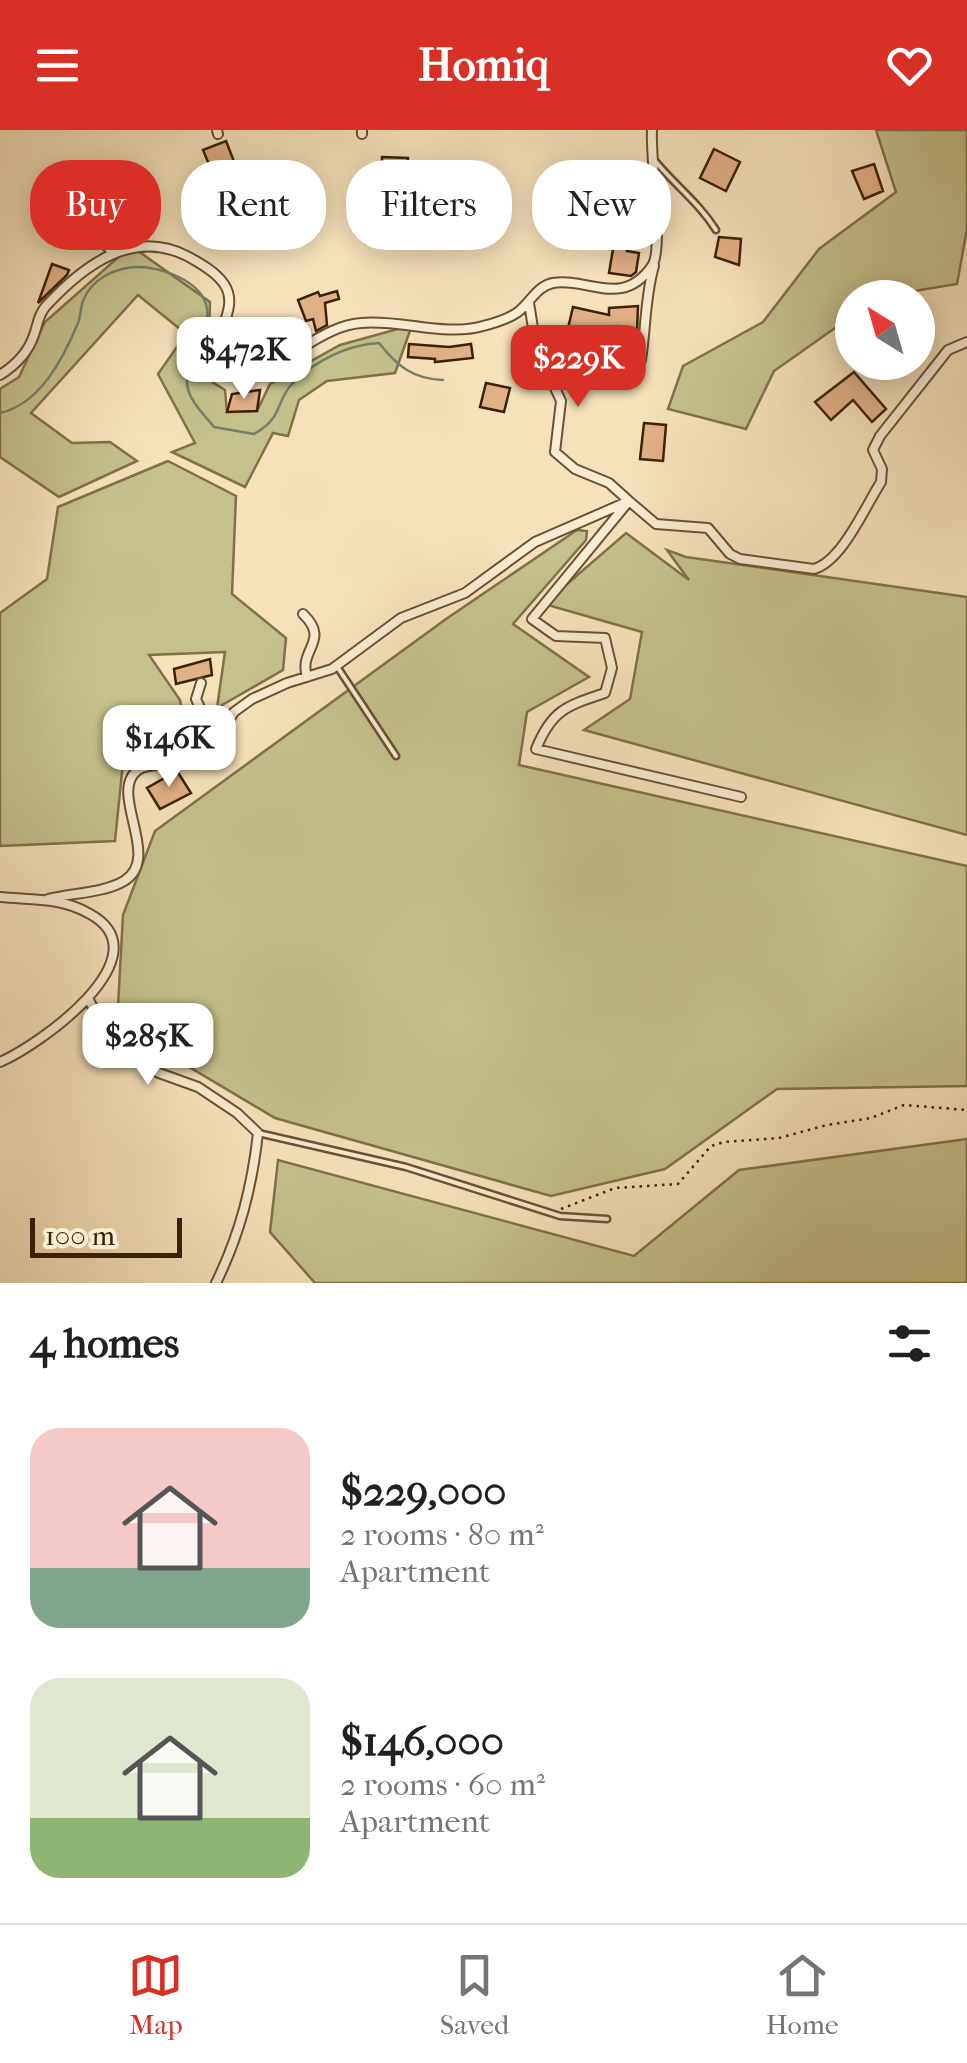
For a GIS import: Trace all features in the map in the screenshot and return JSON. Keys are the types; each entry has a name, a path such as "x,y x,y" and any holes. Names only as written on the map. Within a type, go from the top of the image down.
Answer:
{"street":[{"path":"641,360 648,285 657,256 652,130"},
{"path":"0,375 24,356 34,338 39,315 47,305 97,262 131,246 150,244 176,250 212,272 224,285 229,308 215,353 220,366 228,368 260,368 282,361 340,326 364,322 476,328 516,314 539,290 552,283 619,289 644,275 657,256"},
{"path":"529,302 536,347 561,402 555,452 575,469 609,483 664,526 708,528 740,560 814,569 825,566 836,555 881,482 882,469 873,450 880,436 948,350 967,342"},
{"path":"48,899 110,885 130,876 136,867 138,842 128,799 137,770 208,762 224,744 234,712 263,694 336,666 400,618 465,593 535,542 628,501"},
{"path":"628,501 532,619 556,636 606,638 612,668 604,692 570,704 547,721 536,749 742,797"},
{"path":"302,614 316,633 303,665 307,678"},
{"path":"201,683 196,699 215,730 216,745 208,762"},
{"path":"0,896 48,899 91,914 111,939 112,952 106,973 89,1000 26,1049 0,1062"},
{"path":"89,1000 113,1046 159,1073 198,1087 237,1113 258,1133 250,1193 216,1283"}],"lane":[{"path":"650,154 678,188 694,199 716,230"},
{"path":"336,666 396,756"},
{"path":"258,1133 406,1167 550,1212 606,1219"}],"path":[{"path":"550,1212 615,1188 678,1184 711,1146 724,1142 779,1138 871,1118 904,1105 967,1110"}],"shaded area":[{"path":"876,130 967,130 967,229 957,284 935,288 935,280 835,280 835,328 774,371 746,429 668,409 683,366 763,322 819,249 896,192"},
{"path":"126,250 137,250 210,302 209,335 196,372 225,390 227,412 257,411 270,384 340,345 412,325 395,373 327,381 299,400 288,436 273,433 245,487 172,452 195,443 158,374 186,334 138,295 31,413 72,443 110,442 137,461 59,497 0,457 0,389 19,377 45,322"},
{"path":"168,461 236,496 232,594 286,638 283,670 217,708 225,652 149,655 180,700 187,740 125,743 115,841 0,846 0,613 47,579 58,507"},
{"path":"577,530 587,531 586,540 513,624 589,677 527,712 519,765 967,866 967,1086 777,1089 665,1169 551,1196 275,1118 117,1024 123,915 155,831 446,619"},
{"path":"626,533 689,580 667,550 686,557 967,597 967,835 584,730 630,699 642,632 544,604"},
{"path":"967,1139 967,1283 315,1283 270,1232 278,1160 634,1256 739,1170"}],"building":[{"path":"226,141 233,160 207,160 203,150"},
{"path":"714,149 740,162 726,191 700,178"},
{"path":"382,157 408,158 408,160"},
{"path":"874,164 883,191 864,199 852,171"},
{"path":"719,237 741,239 739,265 715,257"},
{"path":"613,250 639,253 636,272 631,276 609,273"},
{"path":"52,264 69,270 38,303"},
{"path":"337,291 339,299 325,303 327,325 316,331 313,319 306,321 298,300 318,292 320,296"},
{"path":"638,306 637,332 629,359 609,353 617,326 600,327 598,335 568,328 573,307 609,315 609,308"},
{"path":"268,330 287,333 288,347 277,353 263,352 263,335 268,335"},
{"path":"409,344 471,344 473,358 435,362 408,357"},
{"path":"844,380 861,380 886,409 872,422 853,400 831,420 815,402"},
{"path":"486,383 510,388 504,412 480,407"},
{"path":"260,390 257,411 227,412 232,394"},
{"path":"644,423 666,425 663,461 640,459"},
{"path":"210,659 212,675 176,684 174,669"},
{"path":"177,771 191,793 160,809 147,788"}],"waterway":[{"path":"0,413 27,400 48,378 72,337 92,286 113,272 138,267 172,274 202,295 207,321 187,376 188,389 214,427 254,434 270,422 287,391 301,376 321,361 367,344 379,343 399,365 414,374 443,380"}]}
